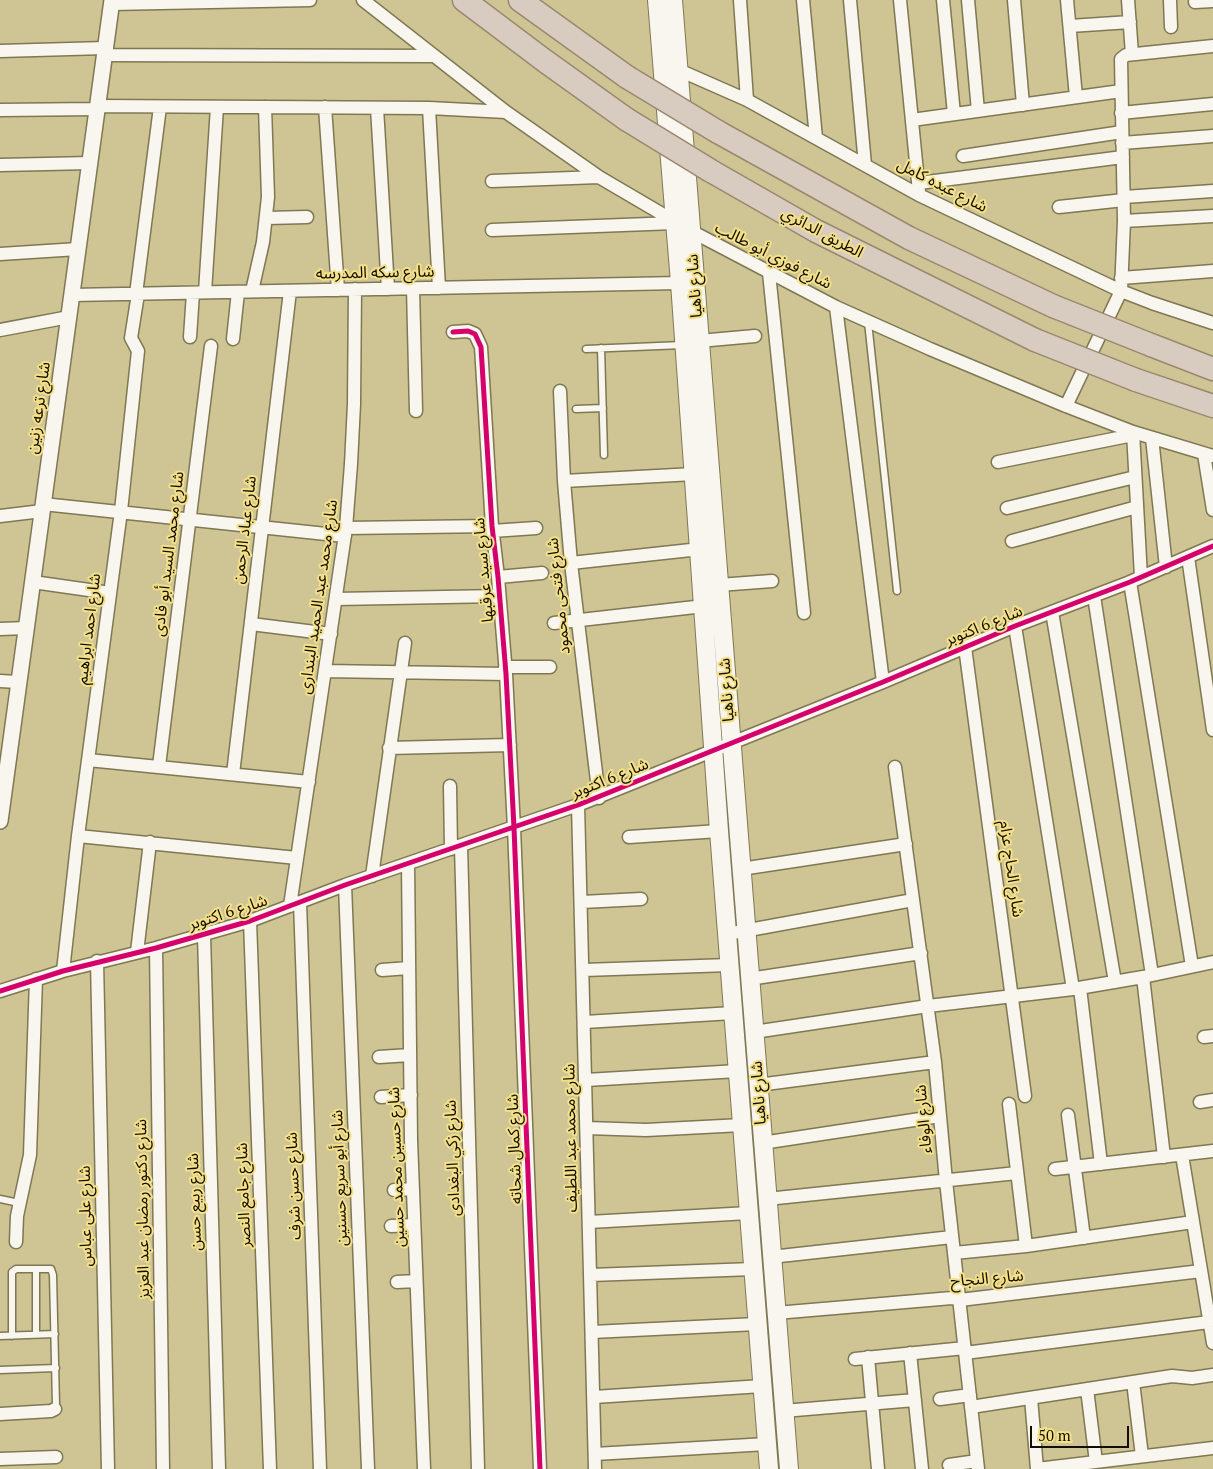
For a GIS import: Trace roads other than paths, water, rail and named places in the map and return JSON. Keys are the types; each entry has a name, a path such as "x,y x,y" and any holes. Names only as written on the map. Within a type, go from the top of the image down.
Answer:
{"highway":[{"name":"الطريق الدائري","path":"464,0 626,119 710,171 816,231 1035,340 1136,380 1213,406"},
{"path":"520,0 627,77 718,132 909,238 1053,306 1213,369"}],"main road":[{"name":"شارع ناهيا","path":"657,0 680,284 692,343 705,514 700,549 713,750 769,1469"},
{"name":"شارع ناهيا","path":"673,0 691,231 694,474 705,514 719,585 789,1469"}],"street":[{"path":"112,2 310,0"},
{"name":"شارع فوزي أبو طالب","path":"364,0 506,112 599,177 691,231 868,322 1133,434 1209,455"},
{"path":"740,0 747,100"},
{"path":"803,0 816,138"},
{"path":"850,0 865,165"},
{"path":"900,0 919,189 1123,157"},
{"path":"943,0 954,114"},
{"path":"968,0 978,111"},
{"path":"1014,0 1023,104"},
{"path":"1067,0 1076,97"},
{"path":"1128,0 1130,22 1129,55"},
{"path":"1170,0 1171,27"},
{"path":"1195,2 1213,1"},
{"name":"شارع ترعه زنين","path":"0,821 112,2"},
{"path":"1070,26 1130,22"},
{"path":"1066,406 1121,285 1124,198 1121,58 1129,55 1213,46"},
{"path":"0,51 434,56"},
{"name":"شارع عبده كامل","path":"663,64 747,100 865,165 1121,285 1152,303 1213,323"},
{"path":"912,120 1121,91"},
{"path":"1121,113 1213,104"},
{"path":"0,110 97,107 265,107 429,108 506,112"},
{"name":"شارع احمد ابراهيم","path":"63,971 78,836 121,511 138,352 131,338 160,107"},
{"path":"190,337 199,292 217,107"},
{"path":"252,291 267,218 265,107"},
{"path":"325,108 338,290"},
{"path":"378,108 388,289"},
{"path":"429,108 439,288"},
{"path":"963,156 1122,137 1213,136"},
{"path":"0,165 90,163"},
{"path":"492,181 599,177"},
{"path":"1059,206 1124,198 1213,191"},
{"path":"1124,221 1213,216"},
{"path":"267,218 307,217"},
{"path":"492,230 675,222"},
{"path":"0,254 78,249"},
{"path":"1121,285 1213,271"},
{"path":"769,272 804,613"},
{"name":"شارع سكه المدرسه","path":"72,295 680,284"},
{"path":"413,288 416,411"},
{"name":"شارع محمد عبد الحميد البندارى","path":"295,904 298,858 336,598 352,464 354,290"},
{"name":"شارع عباد الرحمن","path":"233,774 290,291"},
{"path":"234,339 238,292"},
{"path":"836,307 883,682"},
{"path":"0,330 68,317"},
{"name":"شارع سيد عرقبها","path":"453,332 468,331 475,334 481,347 492,529 506,671 514,828"},
{"path":"692,343 755,336"},
{"name":"شارع محمد السيد أبو فادى","path":"159,766 211,346"},
{"name":"شارع فتحى محمود","path":"560,391 564,481 577,620 599,798"},
{"path":"998,462 1133,434 1137,506 1135,580 1192,966"},
{"path":"1152,438 1166,567"},
{"path":"1209,455 1213,510"},
{"path":"564,481 694,474"},
{"path":"1007,508 1135,477"},
{"path":"1012,541 1137,506"},
{"path":"0,516 43,508 121,511 262,527 345,532 536,528"},
{"name":"شارع 6 اكتوبر","path":"0,992 63,971 156,948 250,921 345,885 599,798 1015,626 1135,580 1213,546"},
{"path":"572,563 700,549"},
{"path":"1188,557 1213,730"},
{"path":"498,578 542,573"},
{"path":"719,585 772,581"},
{"path":"33,582 110,593"},
{"path":"336,598 500,596"},
{"path":"1094,596 1147,976 1164,1157"},
{"path":"554,623 704,606"},
{"path":"1052,612 1115,982"},
{"path":"251,624 331,634"},
{"path":"1015,626 1076,989 1101,1164"},
{"path":"0,629 26,628"},
{"path":"372,876 405,643"},
{"name":"شارع الحاج عزام","path":"965,648 1025,1096"},
{"path":"325,671 506,671 550,667"},
{"path":"0,681 18,682"},
{"path":"389,748 510,745"},
{"path":"88,760 310,782"},
{"name":"شارع الوفاء","path":"895,768 935,1062 946,1181 978,1465"},
{"name":"شارع زكي البغدادى","path":"450,786 456,847 478,1469"},
{"name":"شارع محمد عبد اللطيف","path":"578,805 584,970 595,1469"},
{"name":"شارع كمال شحاته","path":"514,828 540,1469"},
{"path":"629,837 719,831"},
{"path":"78,836 298,858"},
{"path":"137,952 150,842"},
{"path":"741,869 906,844"},
{"name":"شارع حسين محمد حسين","path":"408,864 413,1190 424,1469"},
{"name":"شارع أبو سريع حسنين","path":"345,885 368,1469"},
{"path":"582,902 641,899"},
{"path":"727,934 914,900"},
{"name":"شارع حسن شرف","path":"295,904 320,1469"},
{"name":"شارع جامع النصر","path":"250,921 270,1469"},
{"name":"شارع ربيع حسن","path":"204,935 219,1469"},
{"name":"شارع دكتور رمضان عبد العزيز","path":"156,948 163,1469"},
{"path":"750,979 920,953"},
{"name":"شارع على عباس","path":"97,962 108,1469"},
{"path":"754,1032 928,1006 1076,989 1213,962"},
{"path":"584,970 729,965"},
{"path":"382,970 409,968"},
{"path":"16,1242 15,1229 19,1203 30,1154 36,979"},
{"path":"585,1022 733,1013"},
{"path":"379,1057 410,1055"},
{"path":"758,1085 935,1062"},
{"path":"586,1080 738,1071"},
{"path":"381,1097 411,1095"},
{"path":"1009,1104 1026,1246"},
{"path":"1068,1115 1084,1238"},
{"path":"762,1143 940,1116"},
{"path":"587,1128 646,1130 742,1125"},
{"path":"1055,1169 1213,1151"},
{"path":"1182,1155 1213,1343"},
{"path":"767,1199 1017,1173"},
{"path":"394,1190 413,1190"},
{"path":"590,1222 749,1213"},
{"path":"954,1253 1026,1246 1193,1222"},
{"path":"391,1226 414,1225"},
{"path":"771,1257 952,1237"},
{"path":"591,1275 753,1269"},
{"name":"شارع النجاح","path":"776,1313 952,1298 960,1300 1201,1271"},
{"path":"397,1282 416,1281"},
{"path":"878,1469 872,1404 861,1358 965,1350 1210,1322"},
{"path":"592,1332 757,1324"},
{"path":"910,1353 922,1469"},
{"path":"940,1399 971,1401 1030,1398 1172,1376 1192,1378 1213,1375"},
{"path":"1133,1382 1142,1456"},
{"path":"594,1397 762,1386"},
{"path":"1087,1389 1096,1462"},
{"path":"1030,1398 1037,1469 1213,1448"},
{"path":"783,1411 915,1400"},
{"path":"0,1414 51,1411 55,1409"},
{"path":"595,1454 767,1444"},
{"path":"0,1459 56,1457"},
{"path":"949,1465 978,1465"}],"lane":[{"path":"868,322 897,590"},
{"path":"586,348 692,343"},
{"path":"601,348 604,455"},
{"path":"576,409 603,408"},
{"path":"0,1199 19,1203"},
{"path":"12,1336 12,1272 16,1269 48,1269 53,1272 56,1368 55,1409"},
{"path":"36,1269 36,1334"},
{"path":"0,1336 55,1334"},
{"path":"0,1370 56,1368"}]}
